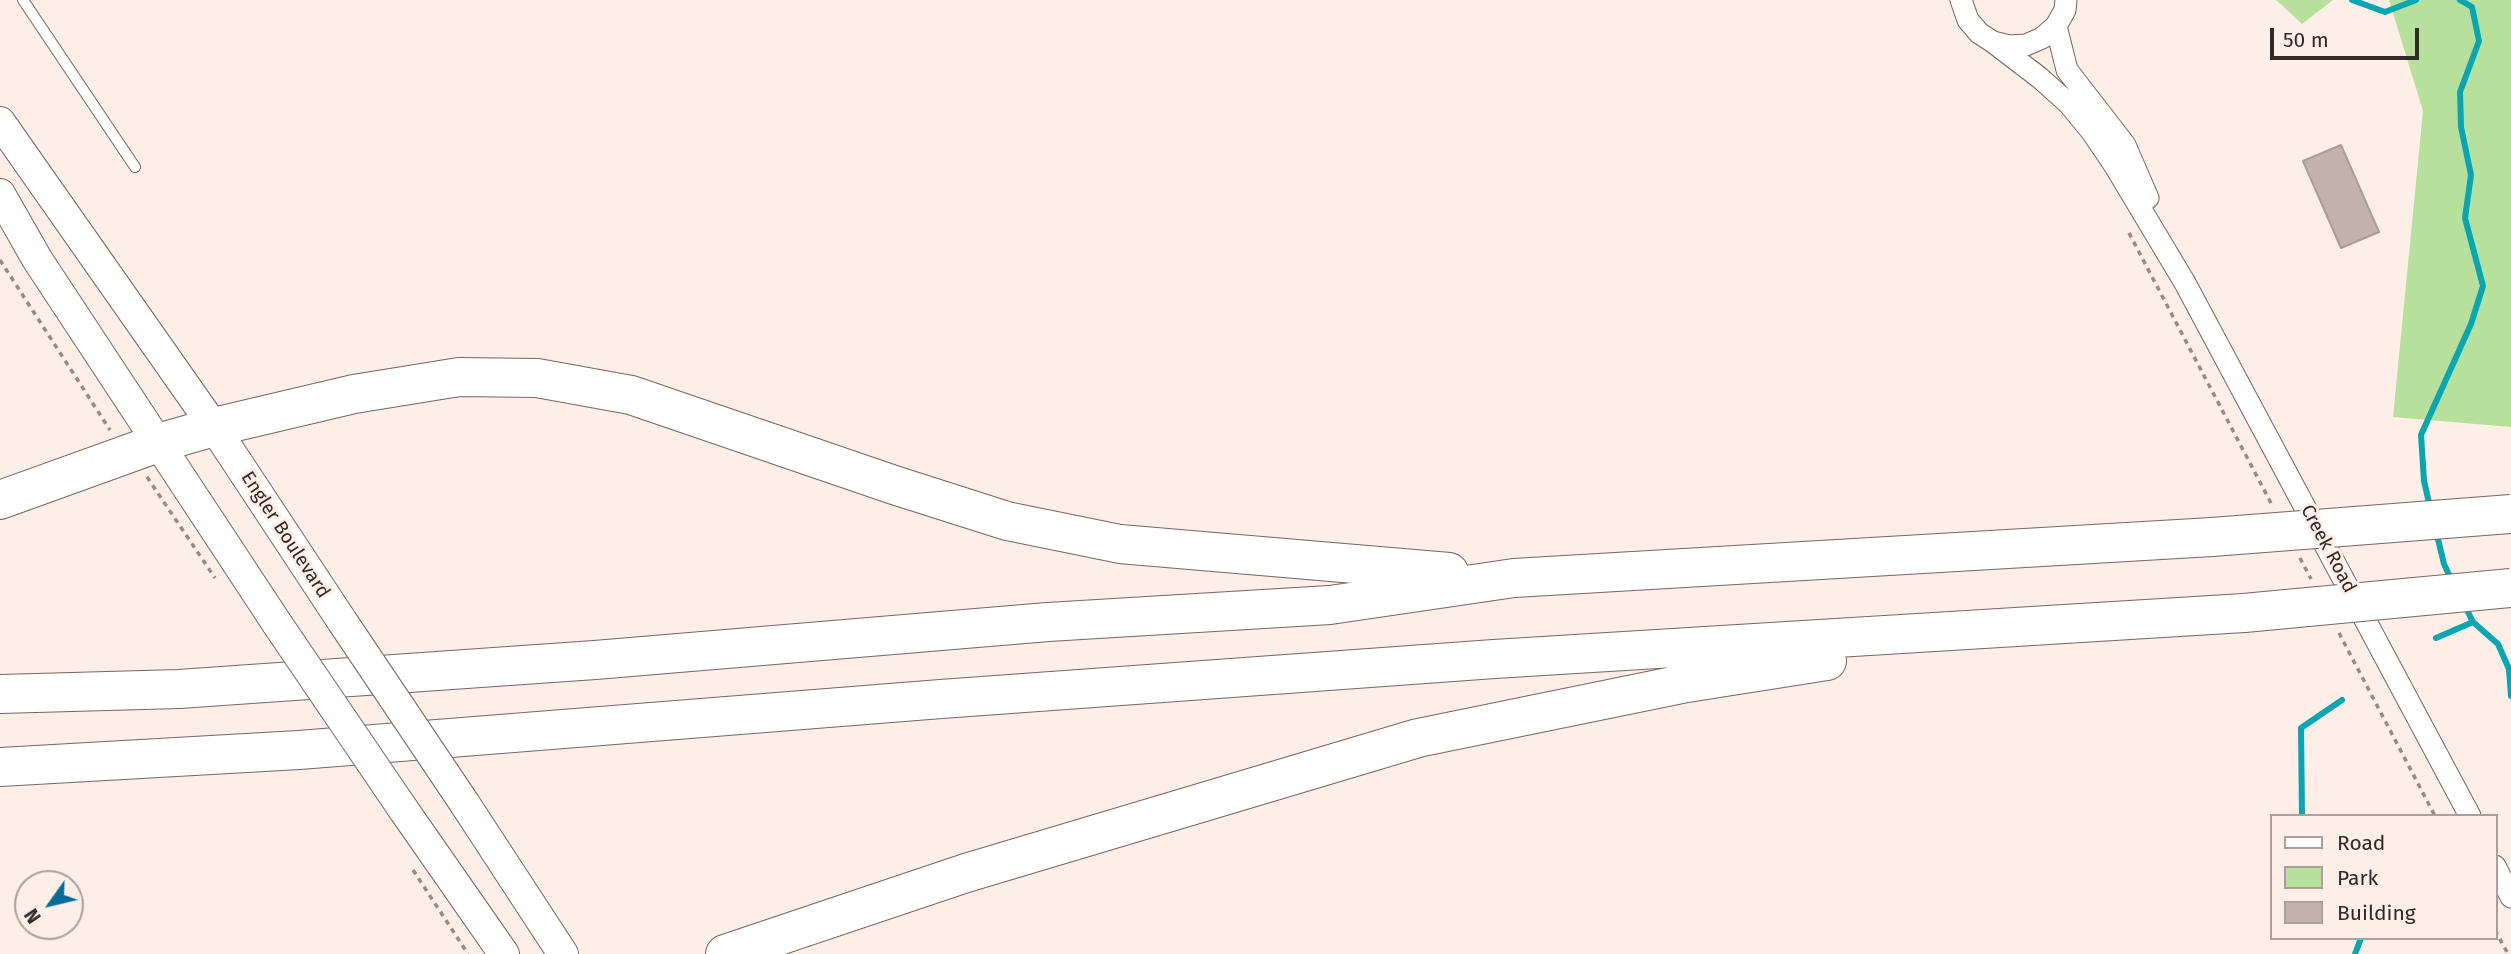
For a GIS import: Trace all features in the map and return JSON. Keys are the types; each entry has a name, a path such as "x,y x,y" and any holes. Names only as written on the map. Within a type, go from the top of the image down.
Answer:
{"highway":[{"path":"0,500 153,460 214,427 354,394 459,377 537,378 631,395 1007,521 1120,544 1514,578"},
{"path":"0,694 193,688 595,660 1048,622 1330,605 1514,578 2211,537 2511,514"},
{"path":"0,767 299,750 1494,659 2244,613 2511,588"},
{"path":"725,954 966,873 1418,738 1687,683 2033,626"}],"main road":[{"name":"Engler Boulevard","path":"0,122 214,427 563,954"},
{"path":"0,194 153,460 278,625 504,954"}],"street":[{"name":"Creek Road","path":"1961,0 1968,20 1979,33 2040,78 2069,104 2116,166 2185,283 2469,814"},
{"path":"1993,42 2009,46 2026,45 2042,38 2056,26 2065,10 2066,0"},
{"name":"Creek Road","path":"2056,26 2067,70 2125,145 2185,283"},
{"path":"2497,870 2511,897"}],"lane":[{"path":"23,0 135,167"}],"path":[{"path":"2126,226 2274,509"},
{"path":"0,260 104,422"},
{"path":"153,460 155,491 222,587"},
{"path":"2300,558 2313,582"},
{"path":"2339,632 2434,814"},
{"path":"2497,934 2508,954"}],"green space":[{"path":"2276,0 2333,0 2302,24"},
{"path":"2389,0 2511,0 2511,427 2393,417 2423,111"}],"building":[{"path":"2341,145 2379,232 2341,248 2303,161"}],"waterway":[{"path":"2352,0 2385,12 2416,0"},
{"path":"2430,507 2424,481 2421,435 2471,324 2483,286 2465,218 2471,175 2461,127 2460,92 2479,41 2472,7 2460,0"},
{"path":"2436,531 2444,564 2452,581"},
{"path":"2465,606 2473,622 2498,644 2509,669 2511,696"},
{"path":"2436,638 2473,622"},
{"path":"2302,814 2301,728 2342,700"},
{"path":"2355,954 2360,940"}]}
